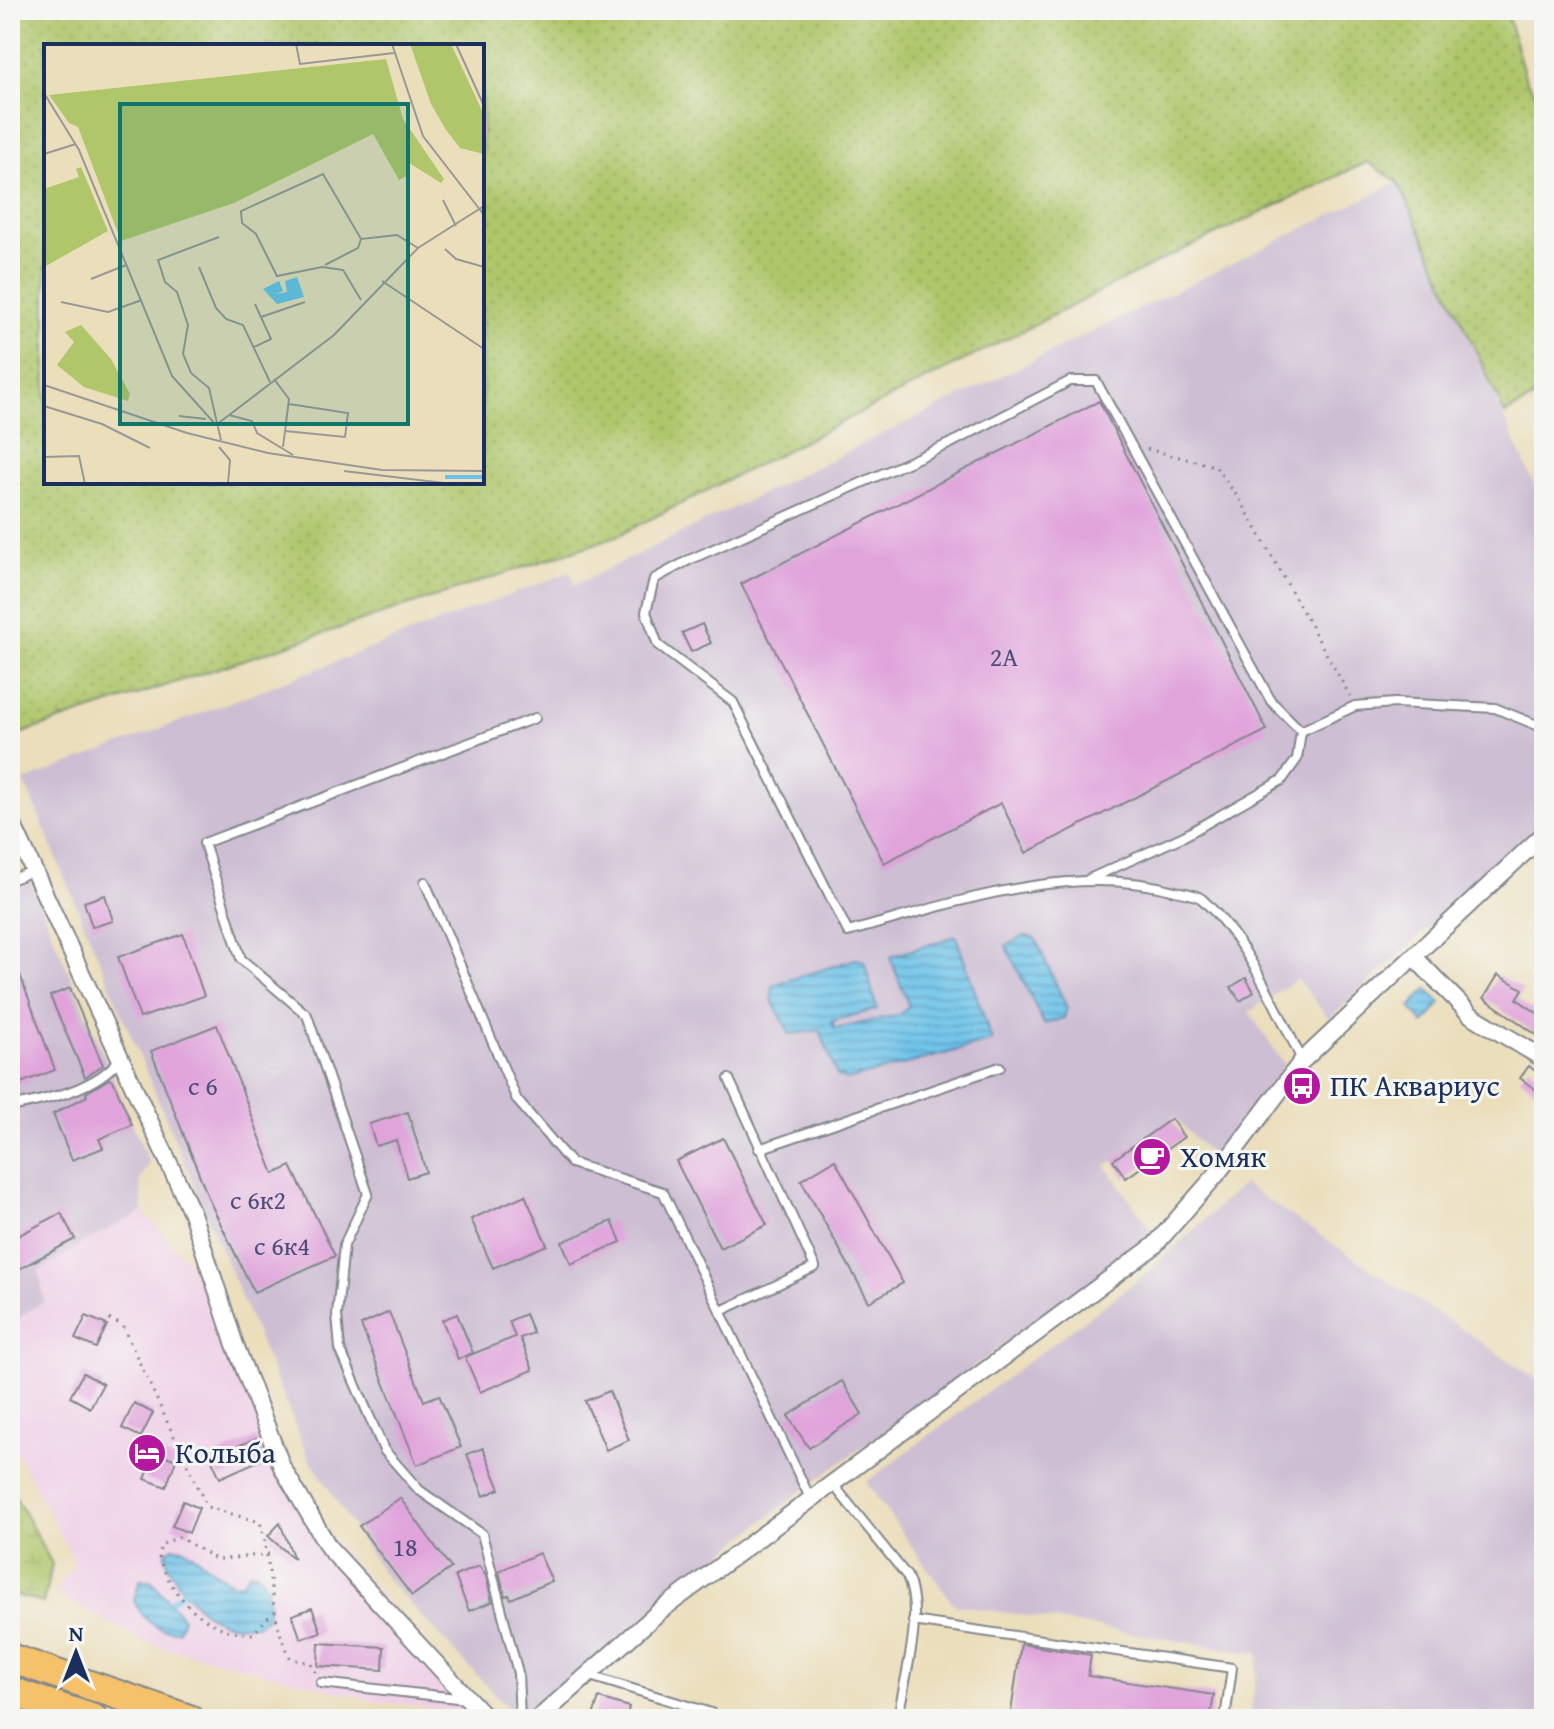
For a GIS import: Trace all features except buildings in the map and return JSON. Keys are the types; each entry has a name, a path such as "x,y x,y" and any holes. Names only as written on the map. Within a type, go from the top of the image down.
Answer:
{"highway":[{"path":"10,1658 189,1719"},
{"path":"10,1691 94,1719"}],"street":[{"path":"10,819 192,1213 234,1342 282,1467 329,1548 487,1719"},
{"path":"538,1719 661,1610 1154,1246 1216,1175 1302,1061 1544,834"},
{"path":"1414,957 1471,1015 1544,1059"}],"lane":[{"path":"1070,381 1096,381 1271,701 1301,731 1297,759 1282,780 1184,836 1088,879 951,904 848,932 733,702 658,645 646,612 654,579 689,560 951,443 1070,381"},
{"path":"1301,731 1355,706 1453,703 1495,708 1544,728"},
{"path":"520,1719 518,1673 482,1534 419,1490 384,1450 340,1349 337,1315 344,1245 368,1194 307,1015 241,959 204,843 535,718"},
{"path":"10,880 34,871"},
{"path":"1088,879 1154,885 1201,898 1264,984 1302,1061"},
{"path":"425,882 517,1100 571,1163 663,1192 810,1498"},
{"path":"10,1107 36,1102 82,1085 110,1072 121,1057"},
{"path":"759,1149 1000,1067"},
{"path":"721,1311 815,1267 729,1079"},
{"path":"832,1483 907,1576 913,1590 913,1621 898,1719"},
{"path":"913,1621 1232,1668 1225,1719"},
{"path":"590,1676 711,1713 714,1719"},
{"path":"321,1683 467,1699"}],"path":[{"path":"1132,446 1215,466 1242,503 1355,706"},
{"path":"109,1319 122,1325 207,1507 260,1522 269,1554 273,1612 291,1659 311,1663 321,1683"},
{"path":"269,1554 217,1560 189,1542 172,1538 158,1554 174,1588 200,1618 243,1634 253,1634 273,1612"}],"shaded area":[{"path":"1398,182 1544,506 1544,820 1329,1019 1297,979 1249,1012 1286,1067 1212,1156 1174,1117 1106,1166 1155,1235 792,1498 518,1719 386,1578 308,1456 24,781 570,572 575,585"},
{"path":"30,881 149,1163 140,1179 143,1212 89,1239 39,1271 44,1301 10,1323 10,889"},
{"path":"1243,1184 1544,1384 1544,1719 1250,1719 1259,1654 953,1604 866,1482 1141,1278"},
{"name":"Колыба","path":"143,1212 214,1291 282,1467 333,1541 480,1707 458,1711 378,1702 144,1642 55,1593 75,1563 10,1440 10,1323 44,1301 39,1271 89,1239"}],"green space":[{"path":"10,10 1506,10 1526,80 1544,105 1544,311 1540,309 1544,393 1505,414 1398,182 1367,162 1166,258 615,537 10,737"},
{"path":"10,1487 52,1564 43,1603 10,1593"}],"water":[{"path":"956,936 992,1041 847,1080 837,1076 820,1030 790,1034 772,1000 773,985 856,959 864,961 877,1009 832,1021 835,1029 899,1015 909,1006 890,957"},
{"path":"1024,936 1035,938 1067,1008 1064,1018 1044,1024 1006,946"},
{"path":"1427,989 1441,1003 1424,1024 1410,1007"},
{"path":"172,1547 184,1548 232,1584 242,1583 249,1573 257,1572 268,1594 267,1618 257,1625 242,1625 224,1623 210,1616 193,1602 172,1573 165,1554"},
{"path":"140,1580 151,1581 183,1618 178,1631 156,1626 141,1613 134,1600"}],"waterway":[{"path":"171,1601 185,1590"}],"place":[{"name":"ПК Аквариус","path":"1302,1086"},
{"name":"Хомяк","path":"1152,1157"},
{"name":"Колыба","path":"147,1453"}]}
